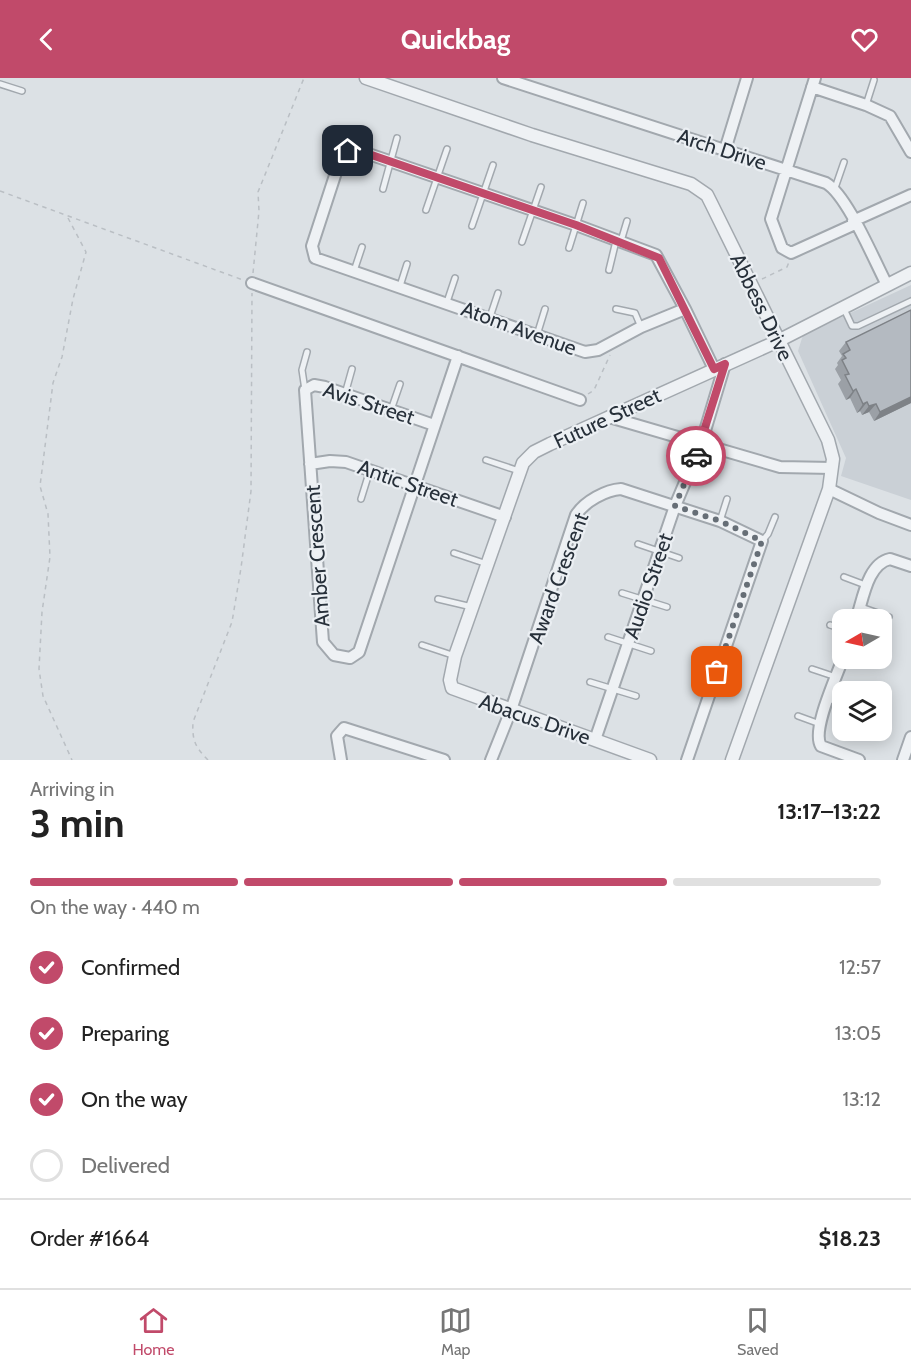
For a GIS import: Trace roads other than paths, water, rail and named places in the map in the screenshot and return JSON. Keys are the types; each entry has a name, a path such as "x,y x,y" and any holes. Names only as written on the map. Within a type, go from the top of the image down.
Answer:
{"street":[{"name":"Abbess Drive","path":"366,78 532,135 691,184 707,195 828,440 832,468 829,489 732,760"},
{"name":"Arch Drive","path":"503,78 835,188"},
{"path":"725,150 747,78"},
{"path":"911,152 894,119 814,83 771,219 782,248 791,253 911,195"},
{"name":"Atom Avenue","path":"357,150 391,162 619,240 659,258 685,309 641,327 608,345 585,352 447,302 315,258 311,252 342,157 348,151 357,150"},
{"path":"835,188 887,285"},
{"name":"Future Street","path":"454,691 450,680 455,656 520,471 534,452 778,341 911,273"},
{"path":"252,282 580,400"},
{"path":"685,309 720,366"},
{"path":"414,485 458,356"},
{"name":"Audio Street","path":"595,740 675,506 701,444 720,366"},
{"name":"Avis Street","path":"304,390 318,385 434,425"},
{"path":"304,390 310,464"},
{"path":"609,417 780,467 832,468"},
{"name":"Antic Street","path":"310,464 338,460 505,517"},
{"name":"Amber Crescent","path":"310,464 323,642 329,652 339,657 350,658 359,652 414,485"},
{"name":"Award Crescent","path":"491,760 511,710 580,509 608,492 621,489 720,521 762,541"},
{"path":"829,489 879,513 911,525"},
{"path":"687,760 762,541"},
{"path":"861,607 876,567 884,560 890,559 911,566"},
{"path":"839,669 817,736 821,746 859,760"},
{"name":"Abacus Drive","path":"454,691 650,760"},
{"path":"341,760 337,736 344,728 444,760"},
{"path":"903,760 911,737"}],"lane":[{"path":"866,105 874,80"},
{"path":"0,84 22,91"},
{"path":"383,189 397,138"},
{"path":"426,210 447,149"},
{"path":"835,188 843,162"},
{"path":"472,226 493,165"},
{"path":"522,242 541,187"},
{"path":"569,248 583,203"},
{"path":"609,270 627,221"},
{"path":"354,271 362,248"},
{"path":"400,286 407,264"},
{"path":"447,302 455,278"},
{"path":"490,317 498,293"},
{"path":"844,309 852,326 858,326 911,301"},
{"path":"537,335 545,309"},
{"path":"616,309 635,313 641,327"},
{"path":"304,390 302,370 307,352"},
{"path":"345,394 352,369"},
{"path":"391,410 400,384"},
{"path":"486,460 520,471"},
{"path":"361,499 370,470"},
{"path":"720,521 727,499"},
{"path":"762,541 768,534 775,517"},
{"path":"638,544 679,558"},
{"path":"454,553 489,564"},
{"path":"844,578 868,586"},
{"path":"622,593 667,607"},
{"path":"438,599 472,608"},
{"path":"861,607 867,609"},
{"path":"608,638 651,651"},
{"path":"422,645 455,656"},
{"path":"812,669 836,677"},
{"path":"590,682 636,696"},
{"path":"828,699 832,700"},
{"path":"798,716 820,724"}]}
